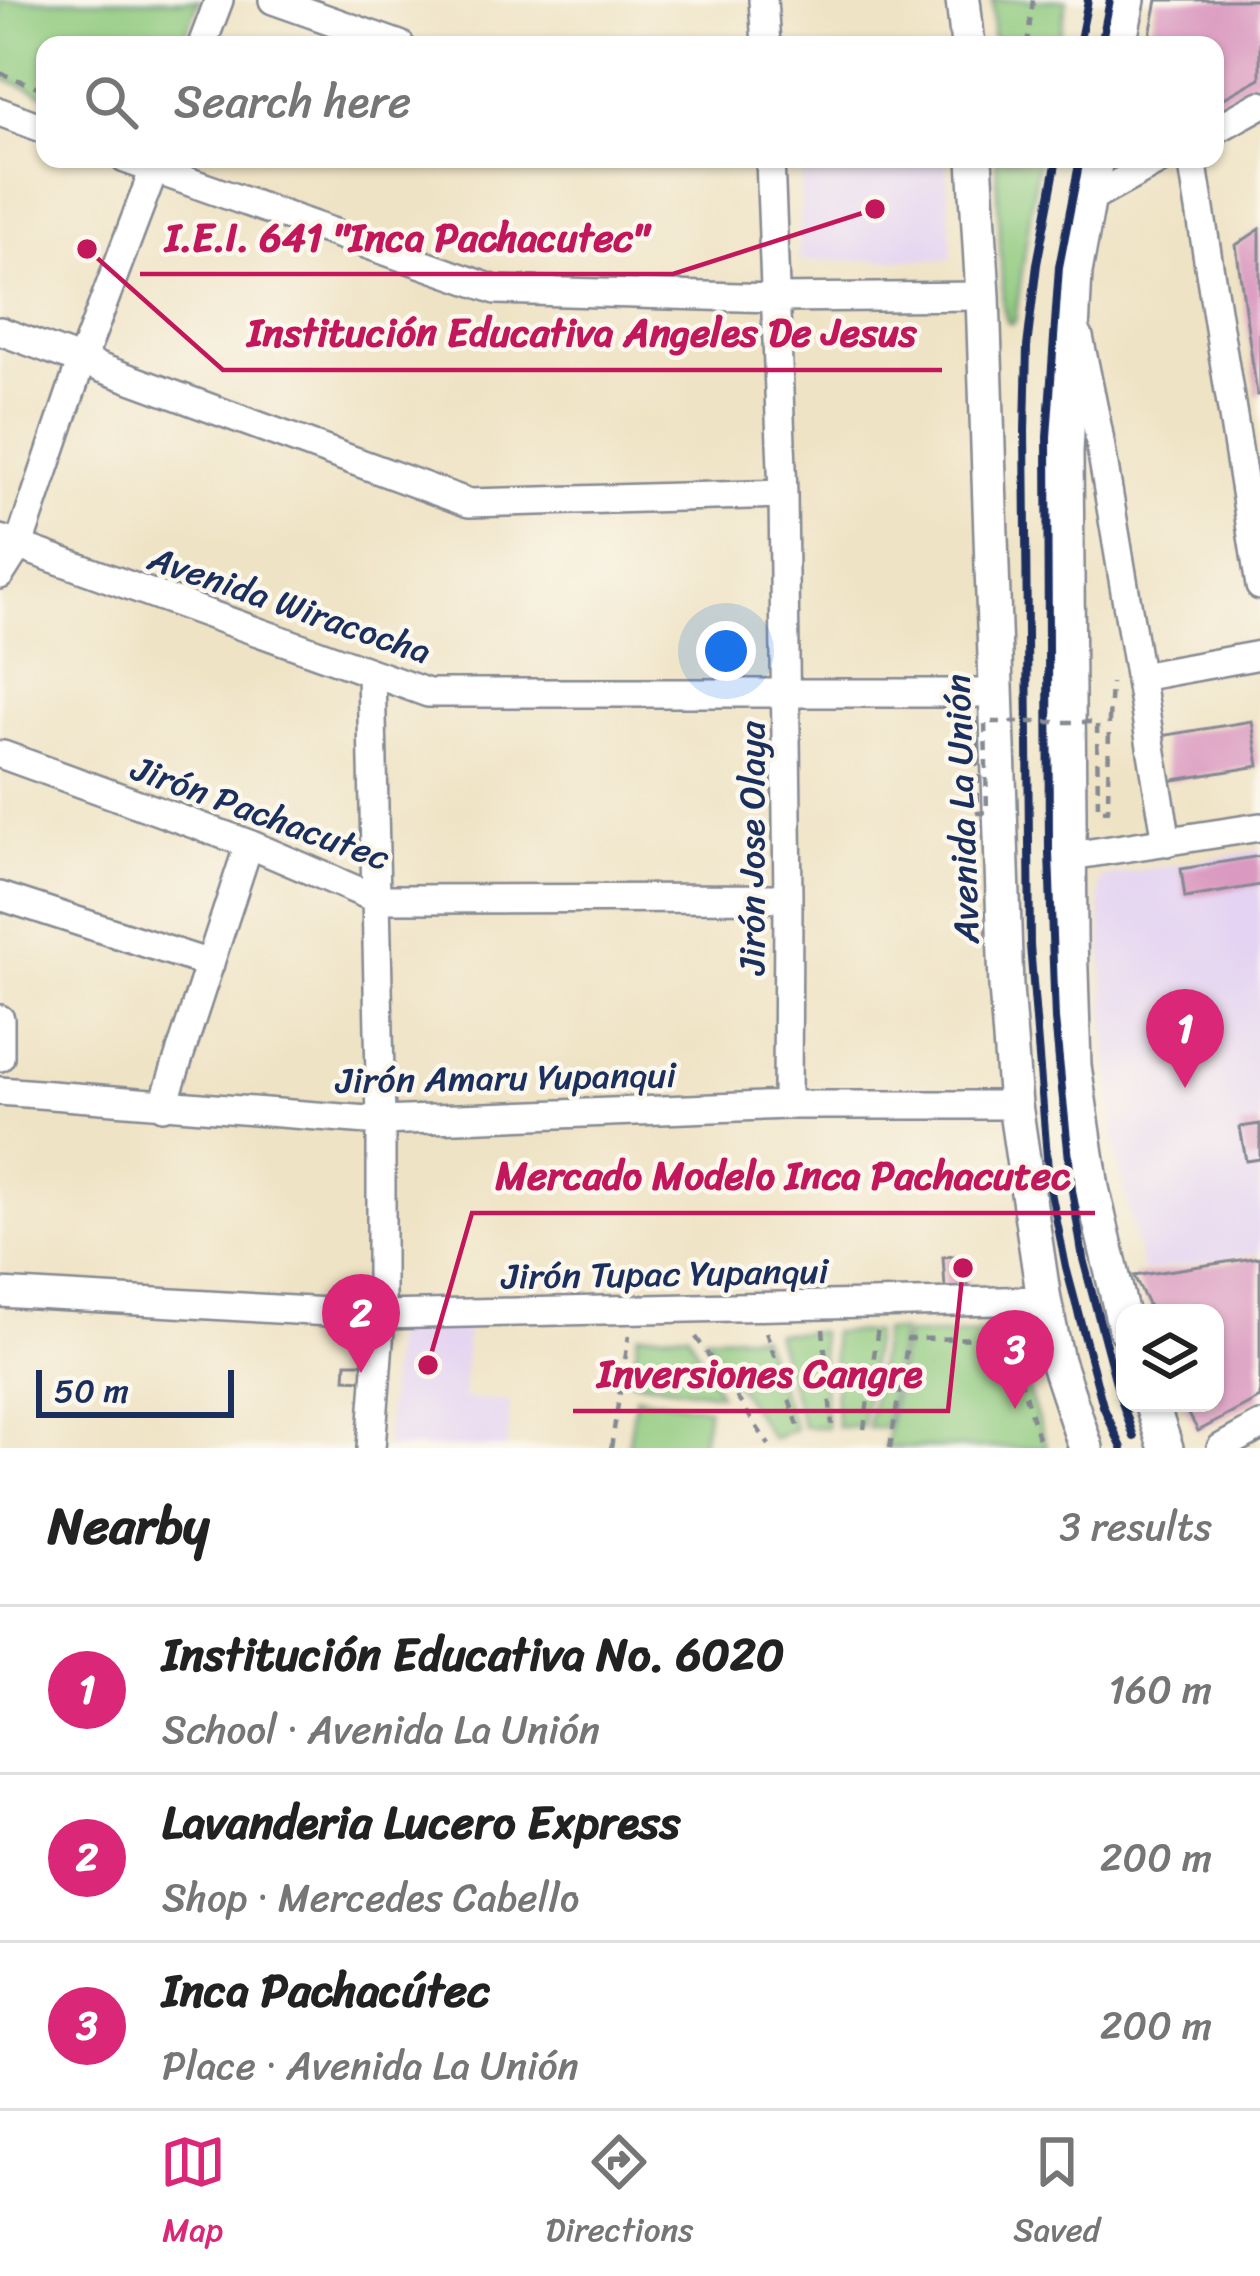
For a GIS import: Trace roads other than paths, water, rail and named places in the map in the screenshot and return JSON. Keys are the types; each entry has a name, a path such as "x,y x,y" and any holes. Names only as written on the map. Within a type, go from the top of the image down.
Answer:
{"street":[{"path":"205,36 219,0"},
{"path":"273,0 375,36"},
{"path":"763,0 765,36"},
{"path":"963,0 967,36"},
{"path":"1121,36 1128,0"},
{"path":"1224,125 1260,105"},
{"path":"0,112 36,126"},
{"path":"0,575 155,168"},
{"path":"167,168 496,290 775,298 983,296"},
{"name":"Jirón Jose Olaya","path":"770,168 783,494 787,1105"},
{"name":"Avenida La Unión","path":"976,168 1006,987 1015,1105 1044,1300 1057,1361 1086,1448"},
{"path":"1094,168 1075,272 1066,452 1070,939 1075,1066 1092,1188 1119,1304"},
{"path":"1088,200 1146,168"},
{"path":"1193,168 1260,586"},
{"path":"1073,312 1098,430 1167,842"},
{"path":"0,331 469,503 783,494"},
{"name":"Avenida Wiracocha","path":"10,542 428,693 996,693"},
{"path":"1141,686 1260,655"},
{"path":"370,1448 381,1315 371,673"},
{"name":"Jirón Pachacutec","path":"3,755 249,844 377,899 788,898"},
{"path":"1071,856 1260,827"},
{"path":"163,1106 249,844"},
{"path":"0,896 209,964"},
{"path":"0,1019 0,1057"},
{"name":"Jirón Amaru Yupanqui","path":"0,1091 381,1121 787,1105 1015,1105"},
{"name":"Jirón Tupac Yupanqui","path":"0,1293 381,1315 1044,1300"},
{"path":"1154,1412 1166,1448"},
{"path":"1221,1448 1260,1426"}],"railway":[{"path":"1081,36 1088,0"},
{"path":"1103,36 1110,0"},
{"path":"1055,168 1027,347 1030,945 1049,1182 1103,1406 1122,1448"},
{"path":"1078,168 1059,267 1047,437 1049,853 1055,1019 1083,1259 1134,1437"}],"place":[{"name":"I.E.I. 641 \"Inca Pachacutec\"","path":"875,209"},
{"name":"Institución Educativa Angeles De Jesus","path":"87,249"},
{"name":"Institución Educativa No. 6020","path":"1185,1088"},
{"name":"Inversiones Cangre","path":"963,1268"},
{"name":"Mercado Modelo Inca Pachacutec","path":"428,1365"},
{"name":"Lavanderia Lucero Express","path":"361,1373"},
{"name":"Inca Pachacútec","path":"1015,1409"}]}
